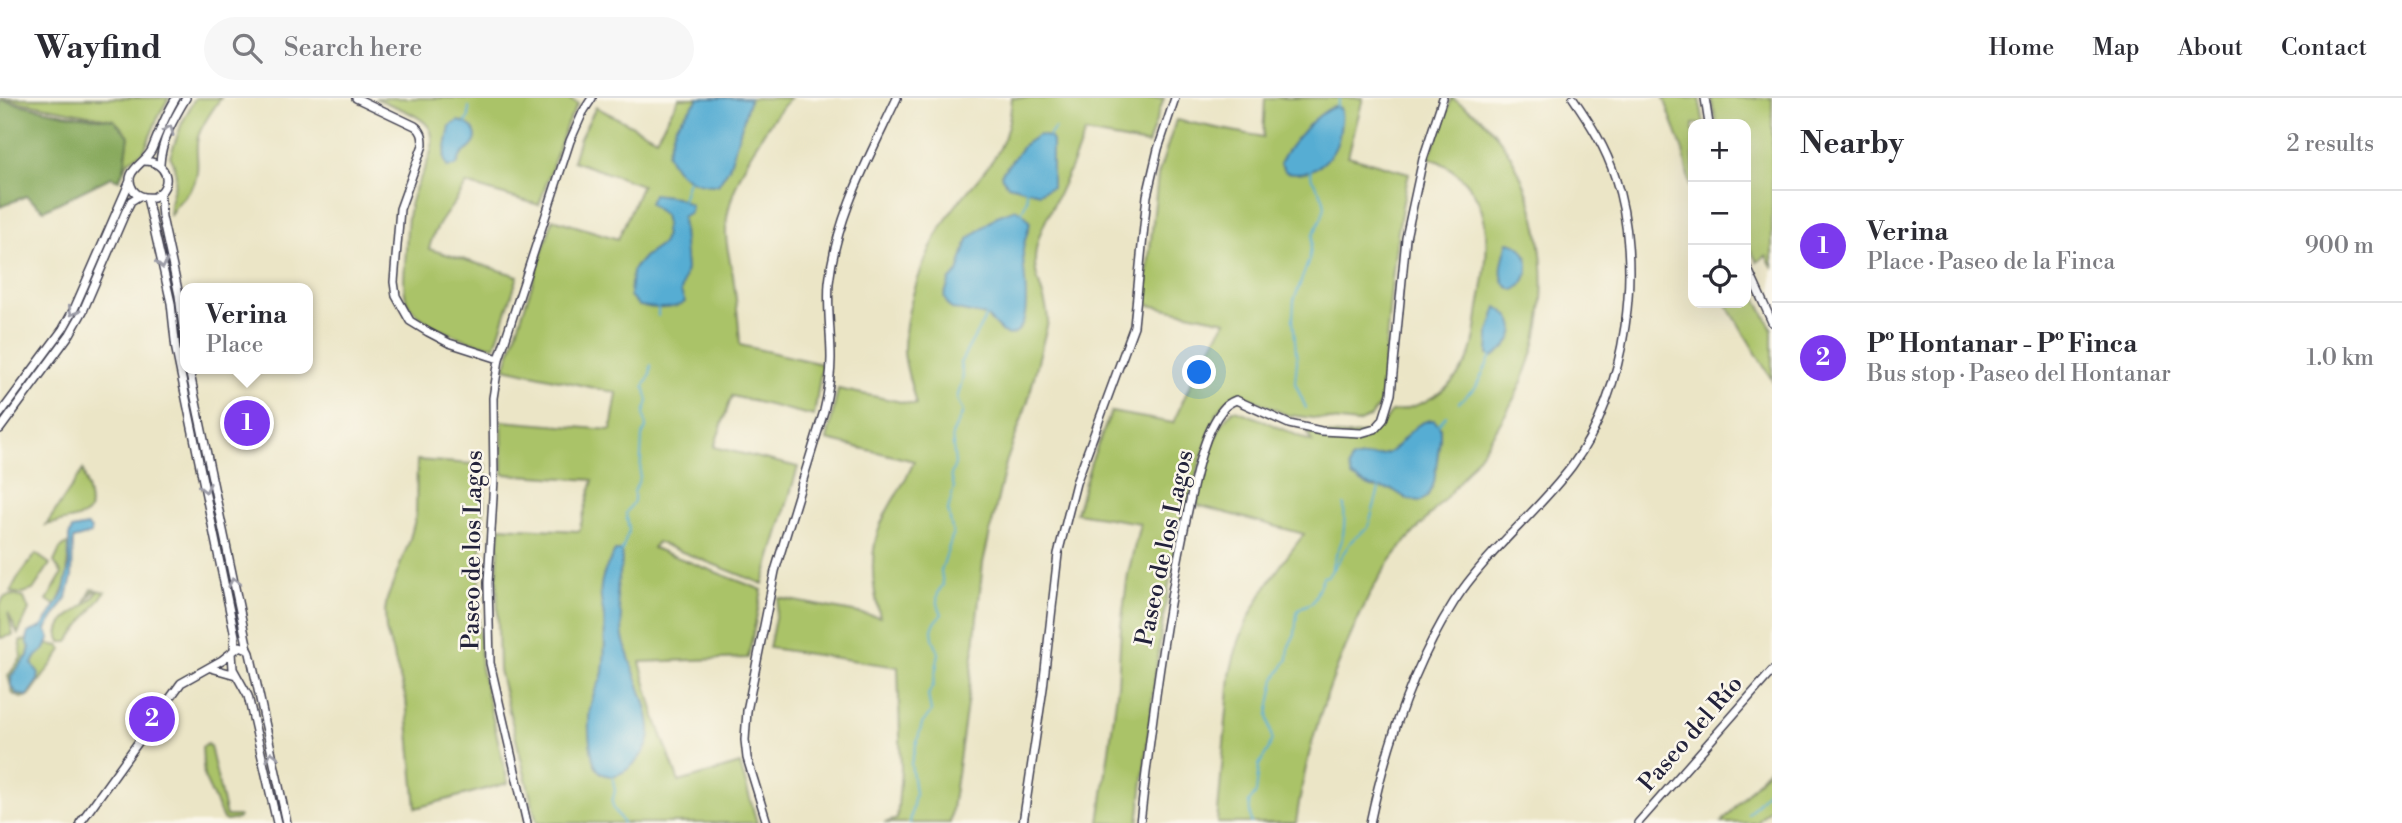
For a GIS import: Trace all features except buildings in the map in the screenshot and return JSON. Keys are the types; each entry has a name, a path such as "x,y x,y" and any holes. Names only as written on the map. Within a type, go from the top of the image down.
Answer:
{"street":[{"path":"144,161 176,98"},
{"path":"160,164 160,151 186,98"},
{"path":"356,98 415,125 423,138 423,145 400,209 394,282 400,306 410,321 438,338 499,359"},
{"name":"Paseo de los Lagos","path":"527,823 490,663 488,583 494,479 493,398 499,359 570,141 592,98"},
{"path":"767,823 746,749 750,694 778,561 828,390 831,358 829,286 834,250 852,195 897,98"},
{"path":"1023,823 1043,688 1058,554 1076,483 1134,326 1147,195 1154,160 1175,98"},
{"name":"Paseo de los Lagos","path":"1140,823 1154,703 1176,570 1195,480 1208,439 1223,409 1236,401 1289,424 1321,431 1361,433 1375,429 1383,420 1391,394 1406,238 1423,159 1443,98"},
{"path":"1370,823 1396,728 1424,657 1440,625 1477,571 1574,463 1596,426 1612,380 1627,303 1627,228 1607,156 1573,98"},
{"path":"1705,98 1708,119"},
{"path":"0,414 69,318 130,181 131,172 136,165 144,161 160,164 165,171 167,179 160,194 161,209 180,303"},
{"path":"130,181 133,190 143,197 171,303 180,372"},
{"path":"0,429 70,334 83,311 131,201 160,194"},
{"path":"1751,276 1772,322"},
{"path":"180,374 232,617 235,636 231,662 248,696 277,823"},
{"path":"190,374 287,823"},
{"path":"80,823 181,683 210,668 240,646 248,649"},
{"path":"210,668 247,680 253,675"},
{"name":"Paseo del Río","path":"1639,823 1772,671"}],"green space":[{"path":"0,98 169,98 144,151 130,160 124,169 129,136 114,120"},
{"path":"195,98 221,98 198,137 195,181 170,216 176,173 170,156"},
{"path":"375,98 567,98 578,104 567,124 539,205 466,184 440,222 432,239 429,249 518,276 495,346 459,337 432,325 412,309 407,301 404,281 408,214 413,195 428,162 432,137 430,129 421,119"},
{"path":"679,98 790,98 757,143 739,179 728,215 727,243 740,345 822,364 814,416 732,396 714,447 798,467 763,584 657,542 653,548 762,590 748,658 640,662 654,714 679,782 740,764 757,823 537,823 499,670 497,579 500,527 579,531 593,480 503,474 502,421 611,430 617,393 505,368 553,219 618,239 642,185 573,161 580,138 596,107 656,138"},
{"path":"1012,98 1164,98 1148,144 1085,133 1042,228 1035,264 1048,322 1028,401 1006,463 983,563 970,683 950,823 884,823 897,819 901,770 898,667 769,648 779,598 880,617 873,580 875,543 883,519 914,461 827,440 838,389 916,405 904,354 905,330 920,272 947,219 995,157 1006,132"},
{"path":"1265,98 1363,98 1348,156 1409,173 1394,259 1380,403 1371,417 1357,423 1287,415 1239,393 1227,401 1216,414 1195,478 1175,554 1156,669 1138,823 1099,823 1118,685 1121,626 1128,574 1140,523 1076,513 1091,462 1111,412 1173,423 1195,374 1226,321 1144,304 1158,175 1176,120 1263,137"},
{"path":"1452,98 1479,117 1503,144 1519,172 1535,217 1542,270 1542,306 1527,370 1496,430 1476,459 1393,558 1370,593 1318,722 1296,823 1217,823 1234,656 1258,600 1304,534 1197,505 1213,442 1233,410 1312,442 1307,432 1343,435 1365,433 1384,422 1391,412 1433,397 1451,383 1465,365 1475,338 1486,263 1486,241 1484,220 1478,201 1468,184 1452,169 1429,157"},
{"path":"1664,98 1699,98 1703,119 1688,119 1688,176 1683,151"},
{"path":"1711,98 1772,98 1772,266 1766,256 1757,262 1751,251 1751,119 1716,119"},
{"path":"0,100 65,114 114,120 129,136 124,169 119,180 111,177 44,210 26,196 0,207"},
{"path":"1751,289 1772,329 1772,380 1729,308 1751,308"},
{"path":"417,460 486,465 478,608 481,668 508,783 416,808 406,699 386,630 385,611 416,516"},
{"path":"83,470 90,507 88,512 75,519 46,525"},
{"path":"69,543 67,581 56,606 47,600 62,574 54,562 60,549"},
{"path":"36,554 50,564 33,590 20,594 10,592 17,579"},
{"path":"92,589 105,592 68,642 61,642 60,626 93,598 97,592 94,591 85,602"},
{"path":"13,595 24,598 29,610 18,634 8,613 13,635 0,638 0,604 4,597"},
{"path":"27,640 30,646 28,656 22,662 32,664 48,644 60,646 62,650 29,696 21,698 13,694 8,676 21,658 20,641"},
{"path":"208,744 226,816 239,816 238,819 223,819 204,777 202,747"},
{"path":"1772,765 1772,806 1757,823 1721,823"}],"water":[{"path":"699,98 750,98 729,168 718,185 701,184 686,178 675,168 667,153 676,125"},
{"path":"1334,107 1340,108 1342,118 1335,148 1323,163 1315,168 1306,172 1286,172 1280,163 1289,148 1311,123"},
{"path":"458,121 471,127 476,139 462,154 456,166 447,167 444,158 450,126"},
{"path":"1038,135 1049,137 1052,141 1052,187 1039,193 1008,185 1001,174 1025,144"},
{"path":"653,194 676,197 691,205 690,212 682,217 686,269 681,292 685,302 669,308 639,306 630,296 632,271 664,240 664,215 649,203"},
{"path":"1016,209 1025,215 1030,223 1023,250 1026,299 1022,324 1017,332 1008,335 986,316 952,309 944,296 950,280 958,272 968,239 997,216"},
{"path":"1508,242 1522,249 1528,263 1525,279 1514,290 1508,287 1502,276 1502,263"},
{"path":"1497,307 1511,319 1513,332 1507,345 1493,357 1488,355 1489,332"},
{"path":"1434,420 1440,427 1440,439 1434,483 1427,497 1421,501 1409,500 1393,490 1371,487 1352,477 1349,467 1351,460 1390,452 1415,427"},
{"path":"87,526 91,529 91,534 73,539 72,577 67,597 46,629 50,638 45,649 32,664 39,673 38,680 27,696 17,694 12,686 11,676 28,656 28,633 42,627 63,594 69,567 69,536 72,529"},
{"path":"615,551 622,553 617,593 623,637 644,700 650,735 647,745 633,764 615,775 606,775 598,770 593,759 589,719 591,703 604,665 605,631 600,594 606,568"}],"waterway":[{"path":"1337,107 1340,98"},
{"path":"466,123 469,107"},
{"path":"1049,136 1055,128"},
{"path":"1306,408 1295,383 1297,361 1294,300 1309,260 1313,235 1325,206 1310,169"},
{"path":"682,200 688,180"},
{"path":"1021,214 1027,199 1026,189"},
{"path":"658,308 658,316"},
{"path":"910,823 915,793 911,763 922,724 931,712 928,695 933,685 939,653 932,630 942,614 937,596 943,585 941,571 953,534 948,510 954,487 951,475 955,464 952,435 963,412 957,399 963,377 960,363 986,316"},
{"path":"1459,402 1476,387 1491,356"},
{"path":"621,553 629,530 626,513 634,501 634,492 640,477 642,436 646,428 644,413 648,401 644,386 650,376 651,365"},
{"path":"1438,425 1446,416"},
{"path":"1251,823 1249,802 1256,793 1259,765 1272,739 1268,715 1275,679 1288,659 1289,646 1295,634 1297,612 1313,602 1323,577 1328,576 1352,540 1368,528 1379,489"},
{"path":"1332,568 1343,536 1344,505"},
{"path":"612,774 615,791 612,802 623,823"},
{"path":"1748,814 1772,786"}],"place":[{"name":"Verina","path":"247,423"},
{"name":"Pº Hontanar - Pº Finca","path":"152,719"}]}
